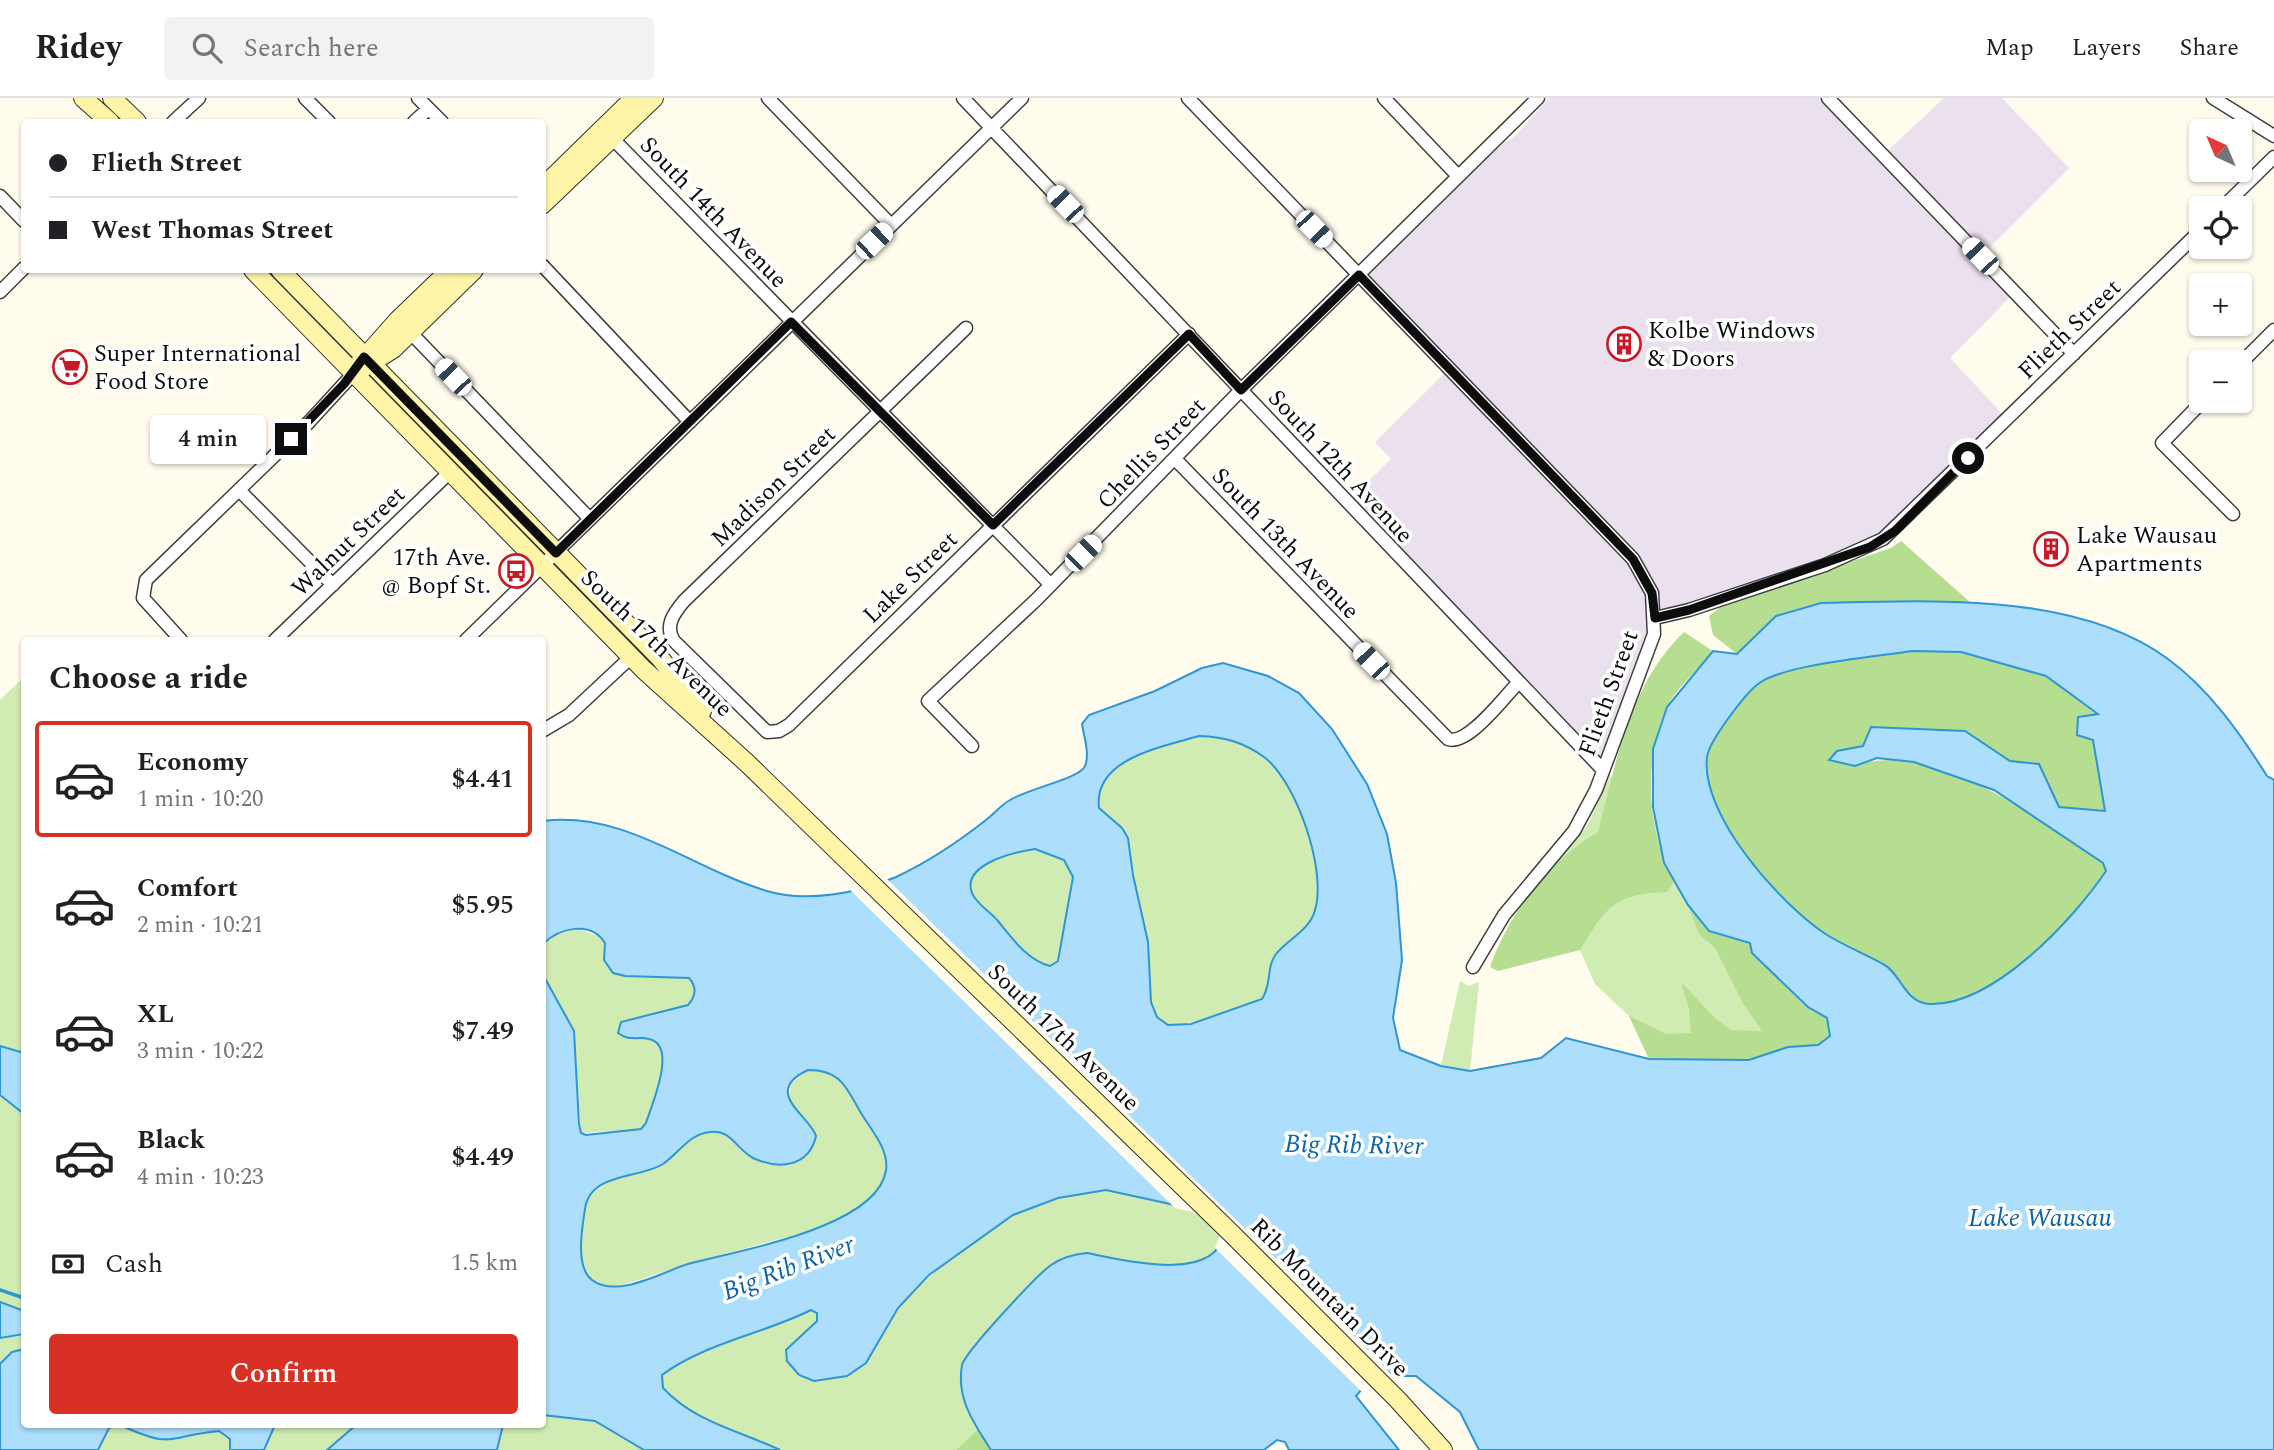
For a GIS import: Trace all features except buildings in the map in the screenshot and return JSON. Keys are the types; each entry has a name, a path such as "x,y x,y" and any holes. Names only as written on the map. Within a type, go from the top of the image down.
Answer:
{"main road":[{"path":"83,98 107,119"},
{"path":"113,98 134,119"},
{"path":"546,184 634,98"},
{"path":"546,201 654,98"},
{"name":"South 17th Avenue","path":"256,273 451,471 666,666 735,752"},
{"name":"South 17th Avenue","path":"283,273 368,360 550,559 631,657 735,752 1178,1182"},
{"path":"354,373 447,273"},
{"path":"368,360 410,332 471,273"},
{"name":"Rib Mountain Drive","path":"1178,1182 1398,1400 1443,1450"}],"street":[{"path":"176,119 198,98"},
{"path":"305,98 325,119"},
{"path":"418,98 439,119"},
{"path":"768,98 891,225"},
{"name":"South 12th Avenue","path":"963,98 1603,770"},
{"path":"469,637 1022,98"},
{"path":"1188,98 1633,559 1652,593 1655,618"},
{"path":"1384,98 1458,176"},
{"name":"Chellis Street","path":"972,746 928,701 1051,584 1241,390 1538,98"},
{"path":"1828,98 2074,354"},
{"path":"2213,98 2274,136"},
{"path":"417,119 428,109"},
{"name":"South 14th Avenue","path":"612,138 1051,584"},
{"path":"2234,196 2274,157"},
{"path":"0,196 21,217"},
{"name":"Flieth Street","path":"1473,967 1504,915 1574,831 1603,770 1649,650 1655,618 1689,610 1825,565 1883,539 2189,242"},
{"path":"546,269 690,422"},
{"path":"0,292 21,271"},
{"name":"Madison Street","path":"715,682 671,636 669,628 673,615 965,328"},
{"path":"2252,352 2274,330"},
{"path":"410,332 590,519"},
{"name":"Lake Street","path":"715,682 763,730 782,730 1189,334"},
{"path":"178,637 148,606 141,592 146,580 354,373"},
{"path":"2191,413 2162,443 2233,514"},
{"name":"South 13th Avenue","path":"1175,459 1448,739 1458,741 1469,734 1518,683"},
{"name":"Walnut Street","path":"278,637 451,471"},
{"path":"239,490 333,585"},
{"path":"546,729 569,715 631,657"}],"shaded area":[{"path":"1549,98 1828,98 1883,155 1944,98 2002,98 2069,168 1981,256 2015,292 1950,358 2007,419 1909,517 1844,555 1655,618 1603,770 1347,503 1391,459 1375,442 1443,375 1447,367 1359,275 1458,176 1515,136"}],"green space":[{"path":"1901,541 1971,603 1857,602 1776,616 1737,654 1713,635 1709,616 1723,605 1891,548"},
{"path":"1684,632 1713,651 1670,702 1654,750 1651,796 1654,819 1658,841 1674,881 1667,892 1634,896 1613,906 1597,923 1580,950 1498,971 1490,967 1508,927 1532,890 1562,858 1598,832 1619,752 1638,699 1650,675"},
{"path":"1912,651 1961,652 2046,676 2099,715 2077,735 2093,740 2106,811 2059,807 2039,764 2010,761 1965,731 1871,727 1863,746 1837,751 1855,766 1886,760 1919,763 1952,773 2018,806 2103,863 2106,871 2092,891 2052,935 2005,976 1954,1001 1930,1004 1909,994 1884,964 1827,935 1788,903 1767,881 1730,831 1716,805 1708,780 1707,757 1714,740 1737,707 1758,684 1788,671 1809,666"},
{"path":"21,680 21,1428 228,1428 230,1450 0,1450 0,700"},
{"path":"1199,736 1241,744 1264,757 1276,769 1288,786 1306,828 1313,851 1318,893 1315,910 1308,923 1273,959 1262,999 1175,1025 1161,1020 1151,1002 1128,838 1122,828 1099,808 1100,791 1107,777 1133,757"},
{"path":"1610,776 1656,819 1827,1018 1649,1059 1629,1016 1595,984 1580,950 1529,895 1587,826"},
{"path":"1035,849 1064,860 1073,877 1058,961 1050,966 1034,959 1021,948 972,893 974,874 982,867 1003,856"},
{"path":"1688,905 1709,931 1750,943 1752,953 1808,1007 1827,1018 1830,1037 1818,1045 1788,1047 1749,1060 1649,1059 1629,1016 1666,1034 1691,1033 1689,1009 1681,982 1716,1019 1731,1030 1762,1031 1743,1003 1715,948 1699,934"},
{"path":"575,928 601,937 605,943 604,960 625,976 689,978 694,983 693,1000 688,1005 621,1022 619,1033 623,1036 650,1039 658,1044 662,1052 661,1076 642,1129 581,1133 574,1031 546,983 546,940"},
{"path":"1460,981 1468,986 1479,982 1470,1071 1441,1066"},
{"path":"808,1070 827,1072 839,1079 862,1111 882,1147 886,1159 885,1172 867,1201 841,1219 811,1231 660,1272 631,1283 607,1286 596,1283 583,1262 581,1247 583,1217 591,1196 614,1180 657,1167 705,1131 726,1135 739,1147 813,1128 793,1109 790,1097 792,1083"},
{"path":"1106,1190 1193,1209 1224,1234 1217,1249 1203,1259 1186,1264 1144,1263 1087,1253 1077,1254 1051,1265 977,1341 962,1363 966,1410 978,1429 956,1450 780,1450 704,1418 663,1388 662,1375 679,1364 715,1347 811,1310 817,1313 817,1321 786,1350 866,1363 898,1308 949,1258 1013,1215 1058,1198"},
{"path":"546,1415 595,1421 644,1450 497,1450 502,1428 546,1428"},
{"path":"274,1428 353,1428 327,1450 264,1450"},
{"path":"978,1429 991,1450 956,1450"}],"water":[{"path":"1908,601 2001,605 2047,611 2090,621 2131,637 2183,671 2223,713 2267,776 2274,780 2274,1450 1479,1450 1460,1412 1416,1376 1397,1376 1380,1368 1356,1396 1399,1450 1289,1450 1285,1442 1277,1440 1264,1450 991,1450 964,1400 962,1365 988,1330 1044,1271 1059,1260 1087,1253 1144,1263 1186,1264 1203,1259 1217,1249 1224,1234 1193,1209 1106,1190 1058,1198 1013,1215 929,1275 898,1308 866,1363 847,1376 814,1381 799,1375 787,1361 786,1350 817,1321 817,1313 811,1310 715,1347 662,1375 663,1388 689,1410 780,1450 644,1450 595,1421 546,1415 546,980 574,1031 579,1124 581,1133 586,1135 641,1129 646,1123 661,1076 662,1052 657,1044 649,1039 622,1036 618,1033 621,1022 688,1005 694,992 689,978 625,976 613,973 604,960 605,943 592,931 566,931 546,941 546,821 573,820 602,824 630,833 767,891 798,896 849,892 881,883 908,871 954,844 1010,800 1081,770 1085,766 1087,756 1082,724 1089,715 1155,691 1202,668 1223,663 1268,676 1299,693 1332,729 1367,784 1387,834 1396,883 1402,960 1393,1018 1400,1050 1441,1066 1470,1071 1541,1058 1566,1038 1649,1059 1749,1060 1788,1047 1818,1045 1830,1036 1827,1018 1808,1007 1752,953 1750,943 1709,931 1688,905 1664,863 1653,807 1653,749 1667,707 1713,651 1737,654 1776,616 1821,603","holes":["1912,651 1961,652 2046,676 2098,714 2078,717 2077,735 2093,740 2105,811 2059,807 2039,764 2010,761 1965,731 1871,727 1863,746 1837,751 1829,760 1855,766 1877,758 1914,762 1994,790 2103,863 2106,871 2092,891 2052,935 2005,976 1954,1001 1930,1004 1914,999 1895,974 1883,964 1827,935 1788,903 1767,881 1730,831 1716,805 1708,780 1707,757 1714,740 1737,707 1758,684 1771,677 1809,666","1199,736 1233,741 1264,757 1276,769 1288,786 1306,828 1313,851 1318,893 1315,910 1308,923 1273,959 1262,999 1191,1024 1168,1025 1157,1017 1151,1002 1148,942 1128,838 1122,828 1099,808 1100,791 1107,777 1133,757","1035,849 1064,860 1073,877 1058,961 1050,966 1034,959 1021,948 972,893 974,874 982,867 1003,857","808,1070 828,1073 841,1082 878,1140 885,1155 886,1170 877,1190 858,1207 832,1222 802,1234 688,1264 627,1285 614,1287 592,1280 583,1266 581,1236 585,1209 596,1188 617,1178 653,1169 669,1160 696,1136 710,1132 723,1134 747,1154 763,1162 783,1164 800,1160 807,1154 816,1136 788,1095 789,1087 795,1078"]},
{"path":"0,1046 21,1052 21,1112 0,1095"},
{"path":"0,1302 21,1310 21,1334 0,1338"},
{"path":"21,1350 21,1428 109,1428 98,1450 0,1450 0,1364 12,1352"},
{"path":"127,1428 274,1428 264,1450 230,1450 230,1439 219,1431 170,1439"},
{"path":"353,1428 502,1428 497,1450 327,1450"}],"pier":[{"path":"885,877 1397,1380 1381,1372 1363,1393 1215,1248 1220,1234 1213,1223 1192,1212 1175,1208 847,887"}],"waterway":[{"path":"0,1290 21,1297"}],"place":[{"name":"Kolbe Windows & Doors","path":"1624,344"},
{"name":"Super International Food Store","path":"70,367"},
{"name":"Lake Wausau Apartments","path":"2051,549"},
{"name":"17th Ave. @ Bopf St.","path":"516,571"}],"route":[{"path":"291,439 354,373 364,357 556,553 791,322 993,525 1189,334 1241,390 1359,275 1633,559 1652,593 1655,618 1702,606 1870,547 1895,531 1968,458"}],"water label":[{"name":"Big Rib River","path":"1354,1144"},
{"name":"Lake Wausau","path":"2040,1217"},
{"name":"Big Rib River","path":"788,1267"}]}
